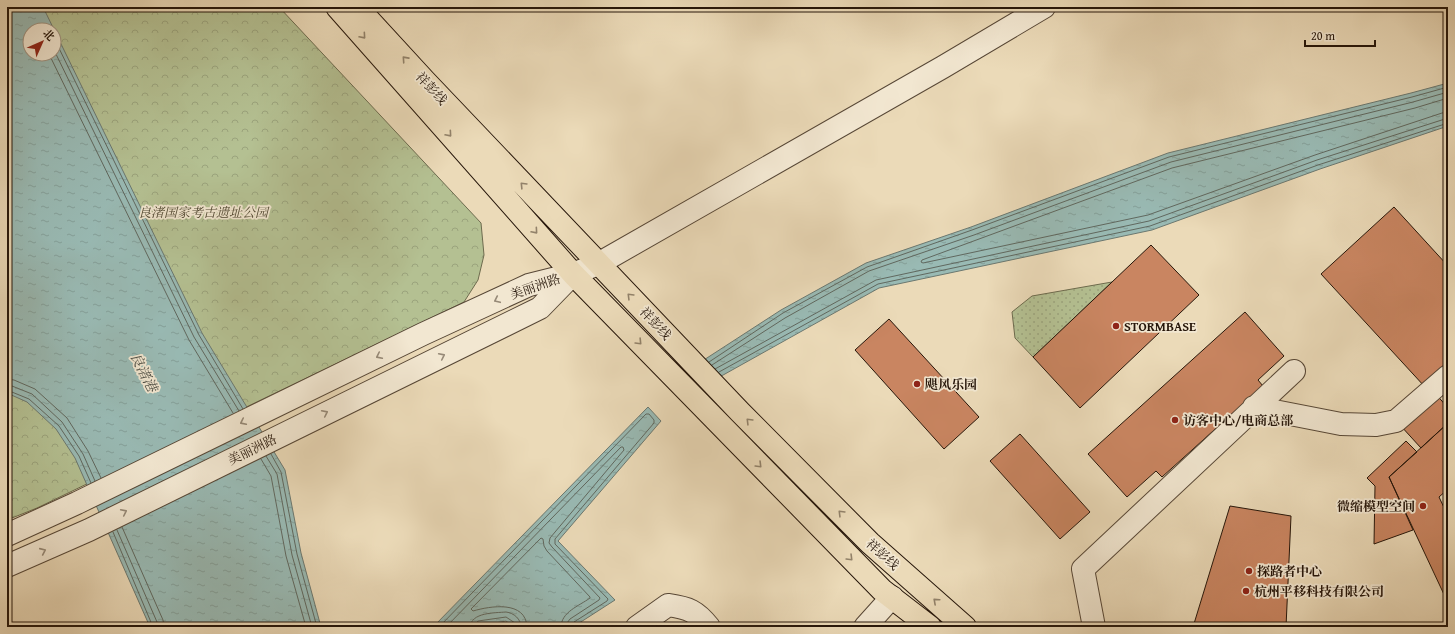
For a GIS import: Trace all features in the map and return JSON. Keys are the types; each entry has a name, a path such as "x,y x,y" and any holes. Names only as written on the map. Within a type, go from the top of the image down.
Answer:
{"main road":[{"name":"祥彭线","path":"337,7 573,274 882,590 930,627"},
{"name":"祥彭线","path":"357,7 424,81 740,412 870,542 965,627"}],"street":[{"path":"573,274 598,264 943,67 1044,7"},
{"name":"美丽洲路","path":"7,535 77,503 423,334 529,286 573,274"},
{"name":"美丽洲路","path":"7,566 89,530 540,308 573,274"},
{"path":"1093,627 1083,569 1294,371"},
{"path":"1254,407 1341,424 1376,425 1396,421 1448,376"},
{"path":"865,627 892,597"},
{"path":"637,627 668,605 686,607 701,617 709,627"}],"green space":[{"name":"良渚国家考古遗址公园","path":"7,7 279,7 481,223 484,255 478,280 464,302 37,508 7,520"},
{"path":"1112,282 1033,357 1015,338 1012,312 1032,296"}],"water":[{"name":"良渚港","path":"7,7 43,7 50,22 22,22 22,62 62,62 62,46 202,333 285,470 301,553 321,627 150,627 75,458 56,429 27,402 7,393"},
{"path":"1448,83 1448,126 1320,169 1152,230 879,288 707,384 693,367 781,310 866,263 971,227 1168,153"},
{"path":"648,407 661,421 558,541 615,600 573,627 514,627 506,621 473,627 432,627 435,625"}],"building":[{"path":"1394,207 1448,266 1448,366 1425,387 1321,274"},
{"name":"STORMBASE","path":"1151,245 1199,295 1080,408 1033,357"},
{"name":"访客中心/电商总部","path":"1245,312 1284,356 1258,380 1263,386 1162,477 1156,471 1127,497 1088,454"},
{"name":"飓风乐园","path":"889,319 979,417 944,449 855,350"},
{"path":"1435,393 1448,408 1448,423 1421,448 1400,425"},
{"name":"微缩模型空间","path":"1448,423 1448,489 1439,497 1448,516 1448,603 1389,477"},
{"path":"1020,434 1090,512 1060,539 990,461"},
{"path":"1406,441 1417,452 1389,477 1413,530 1374,544 1375,486 1367,478"},
{"name":"探路者中心","path":"1230,506 1291,516 1286,627 1193,627"}],"place":[{"name":"STORMBASE","path":"1116,326"},
{"name":"飓风乐园","path":"917,384"},
{"name":"访客中心/电商总部","path":"1175,420"},
{"name":"微缩模型空间","path":"1423,506"},
{"name":"探路者中心","path":"1249,571"},
{"name":"杭州平移科技有限公司","path":"1246,591"}]}
